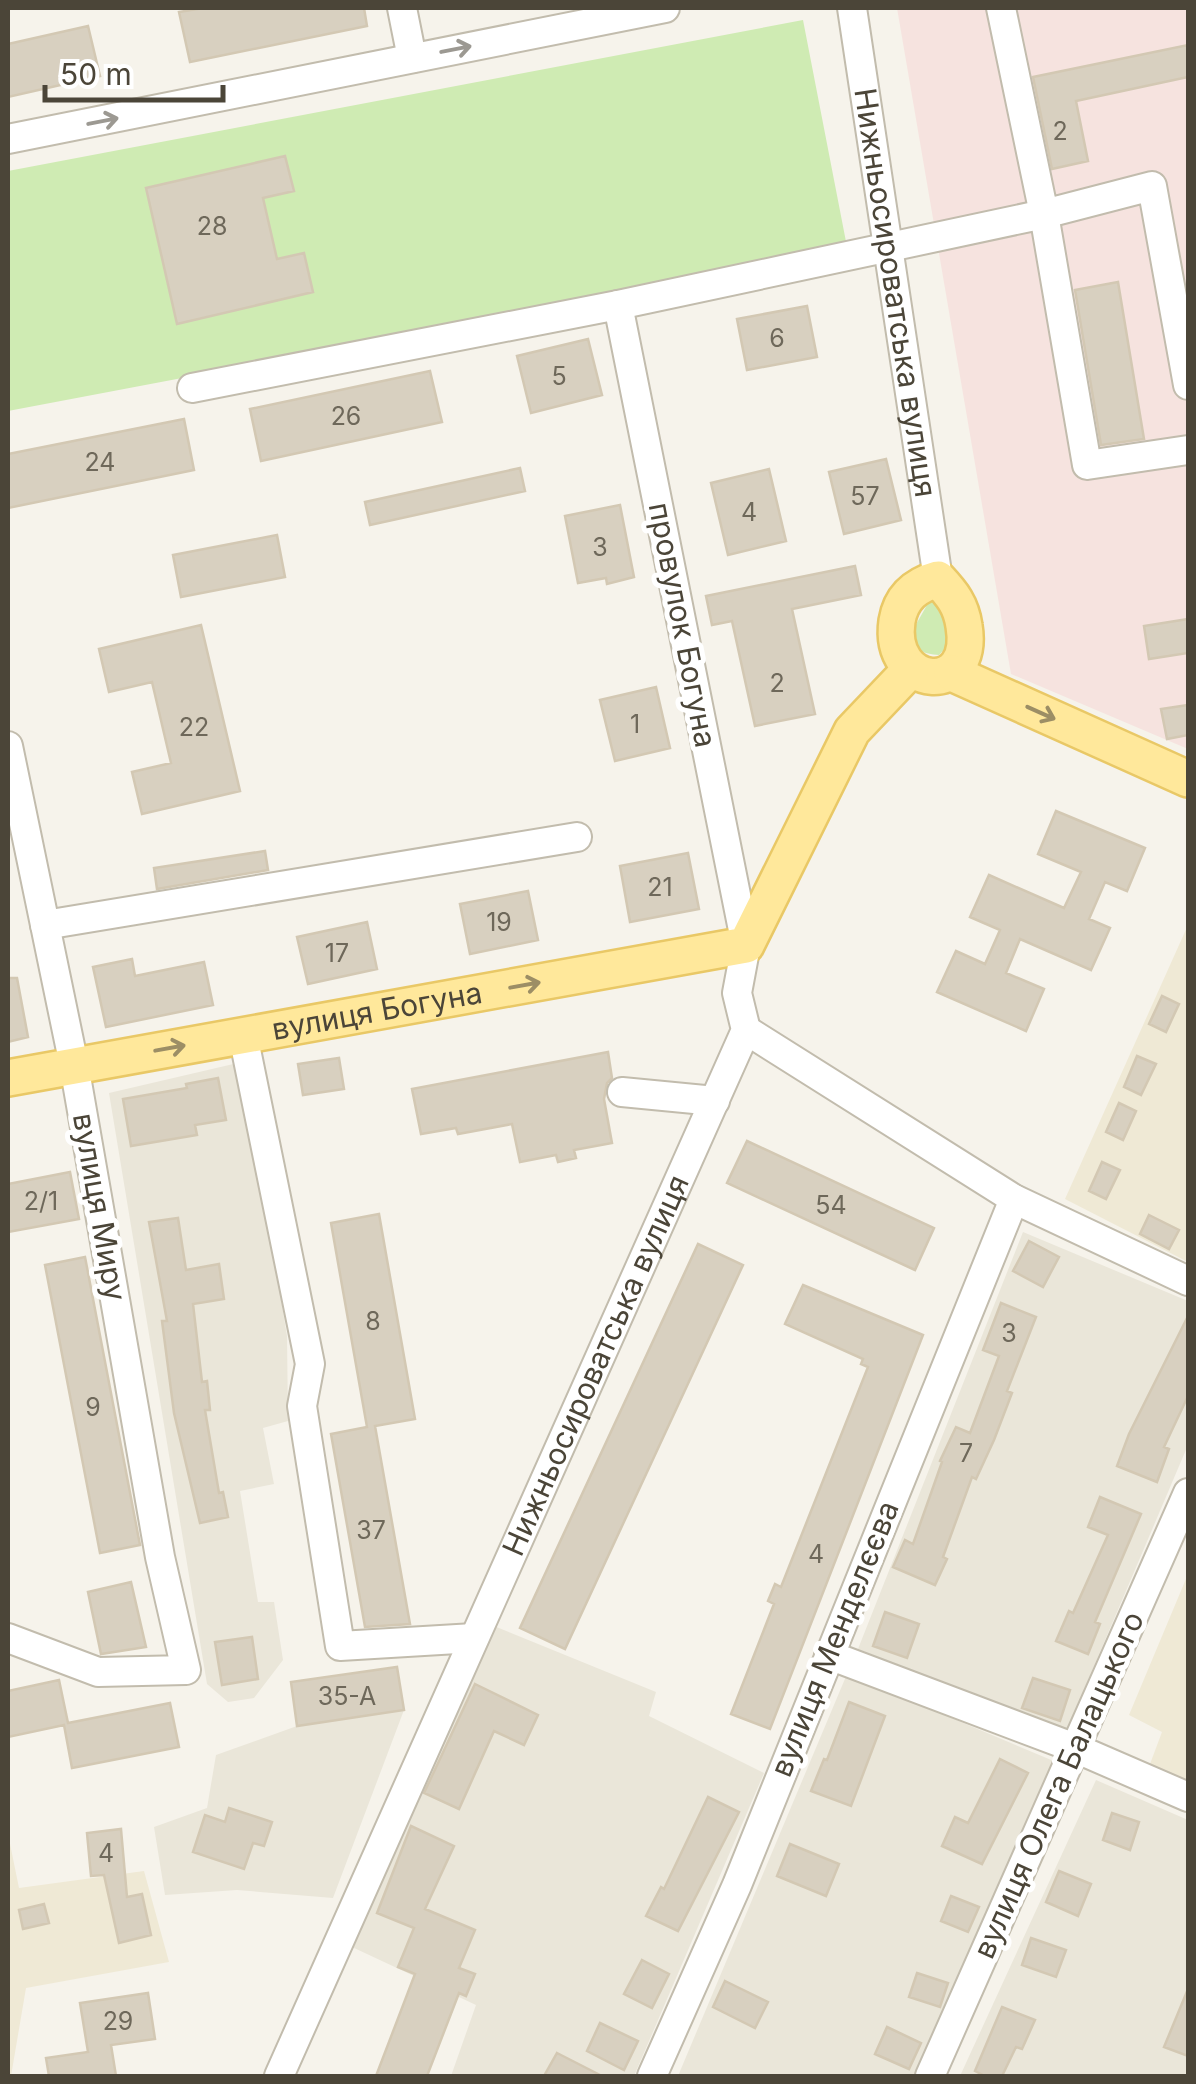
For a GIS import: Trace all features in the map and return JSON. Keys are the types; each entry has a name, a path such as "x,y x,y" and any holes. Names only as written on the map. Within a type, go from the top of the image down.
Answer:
{"main road":[{"path":"938,580 922,584 908,594 898,611 897,650 910,670 928,677 952,673 1188,780"},
{"name":"Нижньосироватська вулиця","path":"938,580 962,612 966,642 963,662 952,673"},
{"path":"746,945 852,731 910,670"},
{"name":"вулиця Богуна","path":"8,1078 746,945"}],"street":[{"path":"402,8 412,58"},
{"path":"8,139 665,8"},
{"name":"Нижньосироватська вулиця","path":"852,8 938,580"},
{"path":"1002,8 1044,214 1087,465 1188,450"},
{"path":"192,388 618,305 1044,214 1152,186 1188,385"},
{"name":"провулок Богуна","path":"618,305 746,945"},
{"name":"вулиця Миру","path":"8,746 74,1065 160,1558 186,1670 98,1672 8,1638"},
{"path":"45,925 577,837"},
{"path":"746,945 737,993 746,1030 1014,1199 1188,1280"},
{"name":"Нижньосироватська вулиця","path":"278,2076 746,1030"},
{"path":"243,1035 310,1364 302,1406 340,1646 474,1638"},
{"path":"622,1092 715,1101"},
{"name":"вулиця Менделєєва","path":"652,2076 737,1885 1014,1199"},
{"name":"вулиця Олега Балацького","path":"930,2076 1188,1494"},
{"path":"829,1655 1075,1748 1188,1797"}],"shaded area":[{"path":"897,8 1188,8 1188,749 1011,674"},
{"path":"1188,925 1188,1262 1065,1199"},
{"path":"242,1062 287,1336 288,1421 263,1428 274,1484 240,1491 258,1602 274,1602 283,1660 254,1698 228,1702 207,1684 109,1093"},
{"path":"1023,1232 1188,1301 1188,1445 1066,1732 858,1649"},
{"path":"1188,1574 1188,1781 1150,1764 1162,1732 1129,1715"},
{"path":"494,1626 656,1692 649,1716 764,1773 634,2076 451,2076 476,2005 352,1947"},
{"path":"847,1674 1056,1762 914,2076 678,2076"},
{"path":"404,1710 333,1898 237,1890 165,1895 154,1827 207,1808 216,1755 297,1726"},
{"path":"1096,1780 1188,1820 1188,2076 960,2076"},
{"path":"8,1834 19,1888 144,1871 169,1962 26,1988 11,2076 8,2076"}],"green space":[{"path":"803,20 848,252 8,411 8,171"},
{"path":"931,598 942,602 948,645 939,655 920,650 910,635"}],"building":[{"path":"203,8 364,8 367,26 190,62 179,12"},
{"path":"88,26 100,76 8,97 8,44"},
{"path":"1188,45 1188,77 1076,101 1088,161 1052,169 1033,77"},
{"path":"285,156 294,191 263,198 277,259 304,253 313,292 177,324 146,188"},
{"path":"1118,282 1144,439 1101,445 1075,290"},
{"path":"807,306 817,357 747,370 737,319"},
{"path":"588,339 602,395 531,413 517,356"},
{"path":"430,371 442,422 261,461 250,409"},
{"path":"184,419 194,470 8,508 8,454"},
{"path":"886,459 901,520 844,534 829,472"},
{"path":"520,468 525,491 370,525 365,502"},
{"path":"769,469 786,541 728,555 711,483"},
{"path":"620,505 634,577 607,584 606,578 578,583 565,516"},
{"path":"277,535 285,577 181,597 173,555"},
{"path":"855,566 861,595 792,609 815,714 755,726 732,621 712,625 706,596"},
{"path":"1188,619 1188,653 1149,659 1144,626"},
{"path":"201,625 240,791 142,814 132,772 171,763 152,682 109,692 99,649"},
{"path":"656,687 670,748 615,761 600,700"},
{"path":"1188,705 1188,735 1167,739 1161,709"},
{"path":"1056,811 1145,848 1127,891 1105,882 1089,919 1110,928 1091,970 1020,939 1006,973 1044,989 1026,1031 937,992 956,951 985,964 1000,930 970,917 989,875 1064,908 1081,872 1038,854"},
{"path":"265,851 268,870 157,889 154,868"},
{"path":"688,853 699,909 630,922 620,866"},
{"path":"528,891 538,940 470,954 460,904"},
{"path":"367,922 377,969 308,984 297,937"},
{"path":"132,959 135,976 204,962 213,1005 106,1027 93,967"},
{"path":"8,978 17,978 28,1037 8,1042"},
{"path":"1162,996 1179,1004 1166,1032 1149,1024"},
{"path":"608,1052 612,1078 604,1099 612,1143 574,1150 576,1158 558,1162 556,1155 520,1162 512,1124 458,1134 456,1128 421,1134 412,1089"},
{"path":"1137,1056 1156,1064 1141,1095 1124,1087"},
{"path":"339,1058 344,1089 303,1095 298,1064"},
{"path":"218,1078 226,1120 195,1125 197,1135 131,1146 123,1099 187,1088 186,1084"},
{"path":"1119,1103 1136,1111 1123,1140 1106,1132"},
{"path":"747,1141 934,1228 915,1270 727,1183"},
{"path":"1102,1162 1120,1170 1106,1199 1089,1191"},
{"path":"70,1172 79,1219 8,1232 8,1184"},
{"path":"379,1214 415,1419 375,1426 410,1624 365,1627 331,1434 367,1427 331,1223"},
{"path":"1149,1215 1179,1230 1169,1249 1140,1234"},
{"path":"178,1218 186,1270 219,1264 224,1299 193,1304 202,1382 207,1381 210,1410 205,1410 219,1493 223,1492 228,1517 200,1523 174,1413 162,1321 167,1321 149,1222"},
{"path":"1029,1241 1059,1257 1043,1287 1013,1271"},
{"path":"698,1244 743,1265 565,1649 520,1628"},
{"path":"85,1257 140,1545 100,1553 45,1265"},
{"path":"803,1285 923,1335 770,1729 731,1714 774,1604 768,1601 775,1584 781,1587 868,1367 861,1364 863,1359 785,1324"},
{"path":"1001,1303 1036,1317 1007,1391 1012,1393 976,1479 972,1477 935,1585 893,1567 905,1540 913,1544 940,1461 956,1427 970,1433 999,1356 983,1350"},
{"path":"1188,1316 1188,1396 1164,1447 1169,1449 1157,1482 1117,1466"},
{"path":"1100,1497 1141,1514 1095,1622 1100,1624 1088,1654 1056,1641 1108,1535 1088,1527"},
{"path":"131,1582 146,1647 101,1654 88,1592"},
{"path":"885,1612 919,1624 907,1658 873,1646"},
{"path":"252,1637 258,1679 222,1685 215,1642"},
{"path":"397,1667 404,1710 297,1726 291,1682"},
{"path":"1033,1678 1070,1690 1060,1721 1022,1708"},
{"path":"59,1680 68,1723 170,1703 179,1747 72,1768 64,1725 8,1737 8,1691"},
{"path":"475,1684 538,1715 524,1745 494,1731 459,1809 424,1793"},
{"path":"849,1702 885,1716 851,1806 811,1791"},
{"path":"1000,1759 1028,1773 982,1864 942,1846 955,1817 968,1823"},
{"path":"708,1797 739,1812 678,1931 646,1916 661,1887 664,1889"},
{"path":"229,1808 272,1822 264,1846 253,1843 244,1869 193,1852 205,1815 225,1822"},
{"path":"1112,1813 1139,1822 1130,1850 1103,1840"},
{"path":"411,1826 454,1846 425,1909 475,1930 459,1968 475,1974 466,1996 459,1993 427,2076 376,2076 415,1974 398,1967 414,1928 377,1913"},
{"path":"121,1829 127,1897 142,1894 151,1935 119,1943 104,1875 91,1876 87,1833"},
{"path":"790,1844 839,1864 826,1896 777,1876"},
{"path":"1059,1871 1091,1884 1078,1916 1046,1902"},
{"path":"951,1896 979,1907 968,1932 941,1921"},
{"path":"44,1904 49,1923 23,1929 19,1910"},
{"path":"1031,1938 1066,1950 1056,1977 1022,1965"},
{"path":"642,1960 669,1974 652,2008 624,1994"},
{"path":"917,1973 948,1983 940,2007 909,1997"},
{"path":"725,1981 768,2002 755,2028 713,2007"},
{"path":"1188,1989 1188,2056 1164,2047"},
{"path":"148,1993 155,2039 111,2045 116,2076 49,2076 46,2058 88,2052 80,2003"},
{"path":"1002,2007 1035,2020 1022,2049 1016,2047 1002,2076 985,2076 975,2071"},
{"path":"600,2023 638,2041 624,2070 587,2051"},
{"path":"887,2027 921,2043 909,2069 875,2054"},
{"path":"557,2053 602,2076 544,2076"}]}
